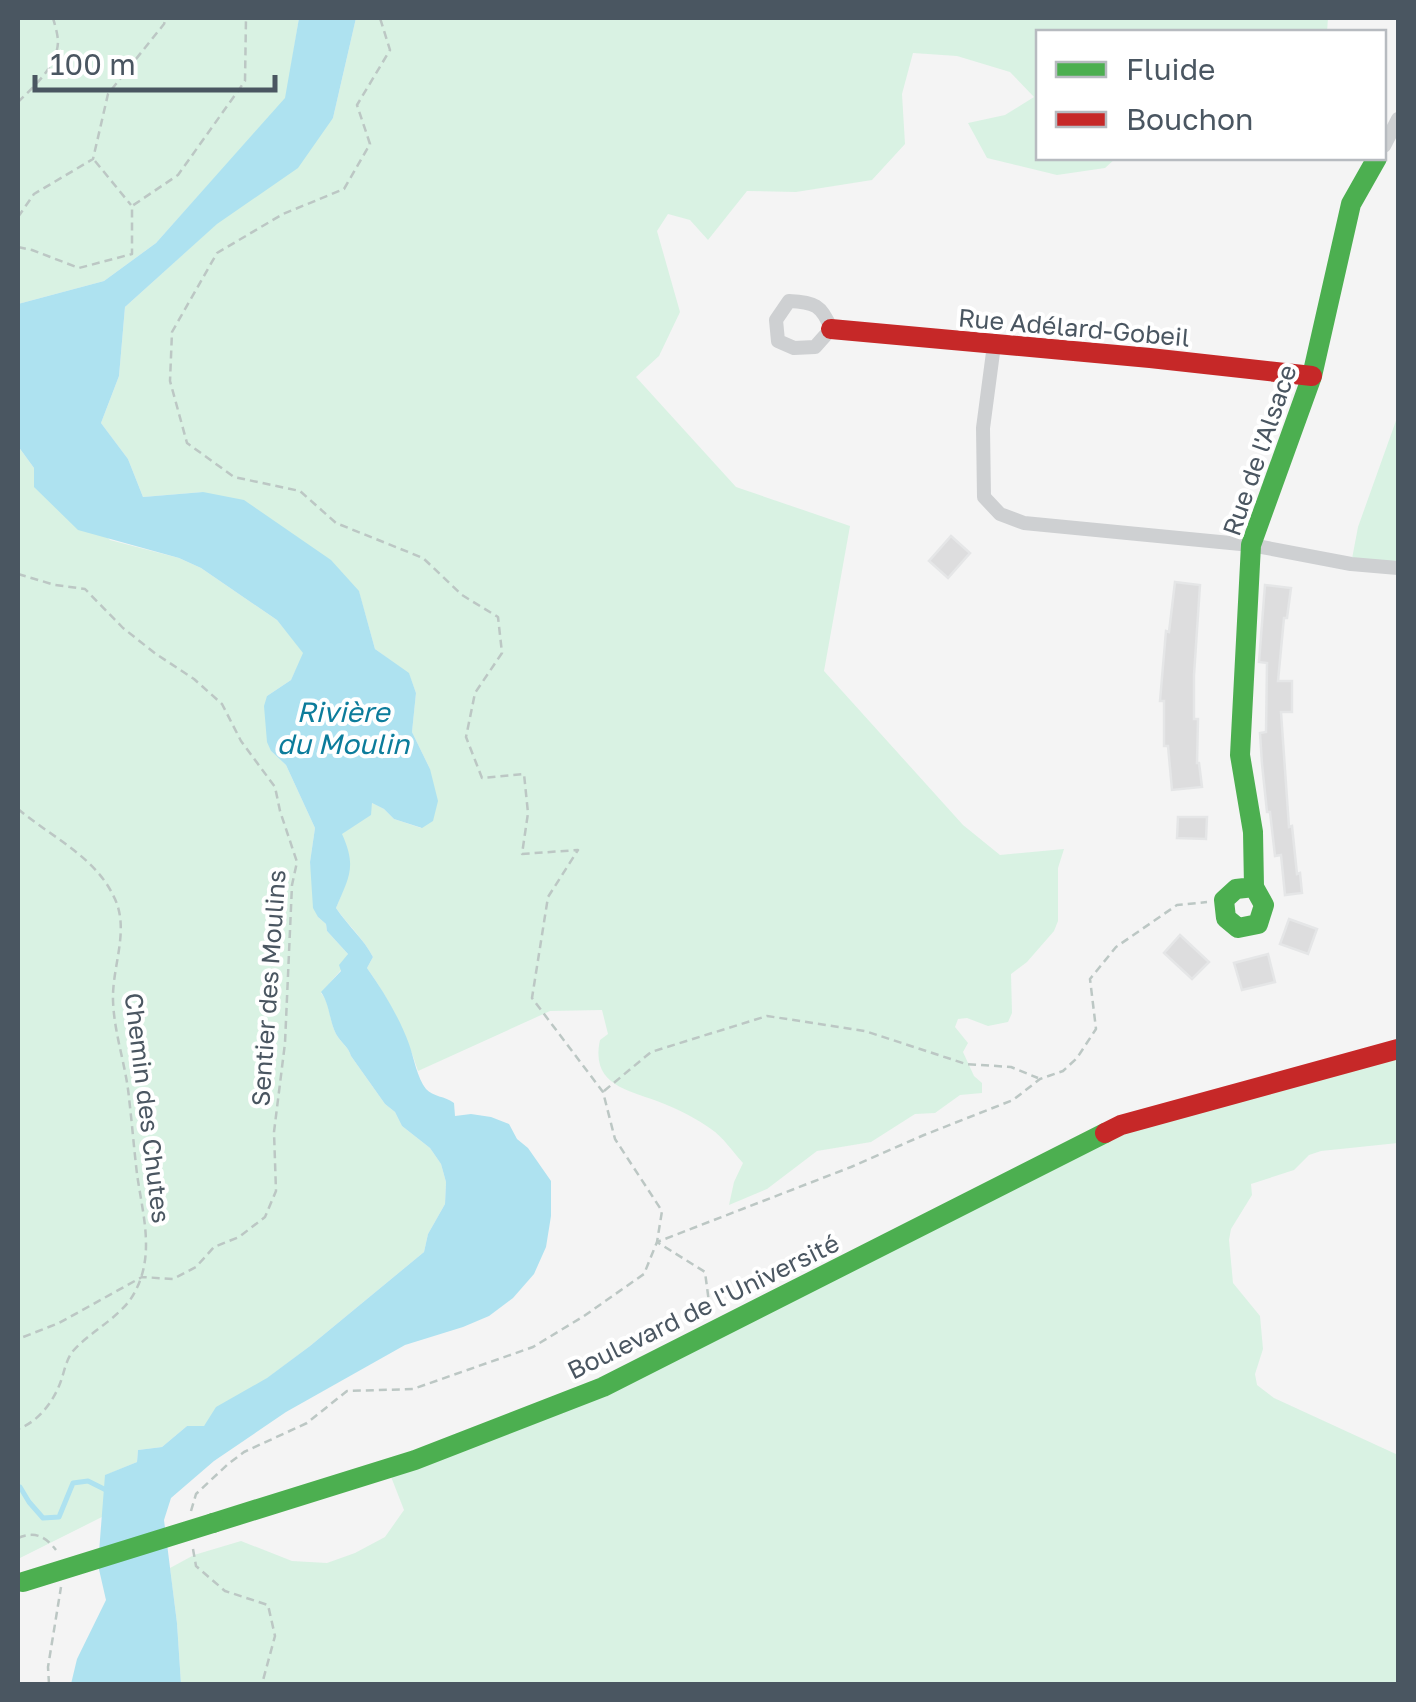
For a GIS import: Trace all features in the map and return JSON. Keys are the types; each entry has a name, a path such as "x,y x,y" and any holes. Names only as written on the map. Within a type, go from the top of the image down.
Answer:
{"main road":[{"name":"Rue de l'Alsace","path":"1224,900 1226,918 1238,928 1258,924 1264,905 1254,887 1253,832 1240,755 1251,545 1312,376 1351,204 1376,160"},
{"name":"Rue Adélard-Gobeil","path":"830,330 1312,376"},
{"path":"1224,900 1236,889 1254,887"},
{"name":"Boulevard de l'Université","path":"20,1582 415,1460 603,1386 1121,1125 1398,1049"}],"street":[{"path":"1386,142 1398,119"},
{"path":"994,345 984,428 984,497 1000,514 1024,523 1251,545 1351,564 1398,568"}],"path":[{"path":"18,102 44,77 52,59 58,42 53,18"},
{"path":"18,217 34,194 93,159 108,94 166,18"},
{"path":"132,206 178,175 244,80 246,18"},
{"path":"189,1519 196,1494 228,1464 244,1452 307,1423 346,1392 413,1389 533,1347 584,1316 644,1274 657,1242 662,1211 615,1139 603,1092 532,998 548,897 578,850 522,854 528,813 524,774 482,778 466,738 474,693 502,653 498,617 462,596 423,558 336,523 300,491 234,478 188,443 170,381 172,332 217,253 282,214 344,190 370,144 357,104 390,50 380,18"},
{"path":"18,247 79,268 132,254 132,206 93,159"},
{"name":"Sentier des Moulins","path":"18,574 86,589 124,628 194,678 222,704 241,741 275,788 296,862 286,1044 274,1132 276,1191 265,1217 238,1237 214,1247 196,1267 172,1280 142,1277"},
{"name":"Chemin des Chutes","path":"18,809 86,859 120,909 120,948 112,997 129,1097 147,1252 142,1277 131,1298 116,1317 73,1352 44,1411 18,1429"},
{"path":"657,1242 852,1168 1013,1100 1040,1079 1063,1071 1096,1029 1090,979 1116,947 1177,904 1224,900"},
{"path":"603,1092 651,1052 767,1016 866,1031 966,1064 1012,1067 1040,1079"},
{"path":"657,1242 705,1272 713,1331"},
{"path":"18,1338 59,1323 142,1277"},
{"path":"18,1538 36,1534 48,1540 58,1553"},
{"path":"194,1550 196,1566 225,1592 268,1605 275,1636 262,1684"},
{"path":"49,1684 48,1667 62,1592 60,1572"}],"green space":[{"path":"18,18 299,18 286,98 156,243 104,281 18,304"},
{"path":"356,18 1328,18 1327,30 1036,30 1036,160 1114,160 1105,168 1057,175 987,158 968,123 1005,115 1034,97 1010,72 957,56 913,53 902,94 905,144 872,180 796,192 747,191 708,240 690,220 668,214 657,231 680,312 659,356 636,377 736,487 850,526 824,671 963,825 1000,855 1064,849 1058,868 1058,921 1027,962 1011,974 1012,1013 1008,1022 988,1026 967,1018 958,1019 955,1027 968,1043 963,1052 974,1076 982,1083 982,1093 960,1095 935,1113 915,1114 871,1142 817,1151 767,1189 729,1205 743,1163 720,1136 700,1122 607,1077 598,1055 600,1040 608,1034 602,1010 550,1011 418,1071 397,1018 367,968 373,957 336,908 349,871 341,834 370,815 372,803 394,819 421,828 430,769 412,732 416,693 409,674 375,649 359,592 203,492 143,497 128,459 101,423 119,376 125,307 333,118"},
{"path":"1398,415 1398,568 1351,564 1358,527"},
{"path":"18,446 34,468 110,540 179,558 201,568 277,620 304,653 291,680 267,696 271,751 286,765 315,828 310,862 318,917 348,954 341,970 321,993 338,1037 402,1126 430,1148 441,1164 446,1182 445,1204 428,1234 424,1252 310,1346 204,1426 187,1426 162,1447 138,1450 137,1462 106,1475 104,1516 18,1559"},
{"path":"1398,1049 1398,1143 1321,1151 1309,1155 1294,1170 1251,1184 1252,1195 1231,1229 1229,1240 1233,1283 1260,1316 1263,1349 1255,1374 1257,1385 1274,1398 1398,1455 1398,1684 181,1684 170,1568 194,1555 241,1541 292,1561 327,1563 355,1553 385,1537 404,1510 388,1469 603,1387 1121,1125"}],"water":[{"name":"Rivière du Moulin","path":"299,18 356,18 333,118 298,168 217,224 125,307 119,376 101,423 128,459 143,497 203,492 244,500 331,560 359,591 375,649 409,673 416,693 412,732 430,769 438,801 433,821 422,828 394,819 372,803 371,815 342,834 350,872 336,908 373,957 367,968 401,1024 426,1089 454,1103 455,1116 471,1114 509,1124 551,1181 551,1216 546,1247 534,1274 513,1298 489,1316 405,1345 286,1412 214,1461 171,1498 164,1520 181,1684 71,1684 77,1659 106,1600 98,1565 105,1475 137,1462 138,1450 162,1447 187,1426 204,1426 216,1407 267,1378 310,1346 424,1252 428,1234 445,1204 446,1182 441,1164 430,1148 402,1126 351,1056 336,1034 321,992 341,971 339,965 348,954 313,908 310,862 315,828 286,765 267,742 264,706 267,696 291,680 303,653 277,620 201,568 179,558 78,530 34,487 34,468 18,446 18,304 104,281 156,243 285,98"}],"building":[{"path":"951,536 970,553 948,578 929,561"},
{"path":"1175,582 1200,585 1194,719 1198,719 1197,763 1202,787 1172,790 1168,746 1164,746 1164,701 1160,701"},
{"path":"1265,585 1291,588 1278,681 1292,681 1292,712 1281,712 1289,827 1292,826 1302,893 1285,895 1281,855 1275,856 1267,812 1260,733 1266,732 1267,663 1259,662"},
{"path":"1178,817 1207,817 1206,839 1177,838"},
{"path":"1289,919 1317,929 1308,954 1280,944"},
{"path":"1180,935 1209,962 1192,979 1164,953"},
{"path":"1268,954 1275,982 1242,990 1234,963"}],"waterway":[{"path":"18,1487 43,1518 59,1517 73,1483 88,1481 108,1491"}],"traffic: fast":[{"path":"1254,887 1253,832 1240,755 1251,545 1312,376 1351,204 1376,160"},
{"path":"1254,887 1264,905 1258,924 1238,928 1226,918 1224,900 1236,889 1254,887"},
{"path":"213,1523 415,1460 603,1387 1105,1133"},
{"path":"23,1582 213,1523"}],"traffic: jam":[{"path":"831,329 1312,376"},
{"path":"1105,1133 1121,1125 1398,1049"}]}
